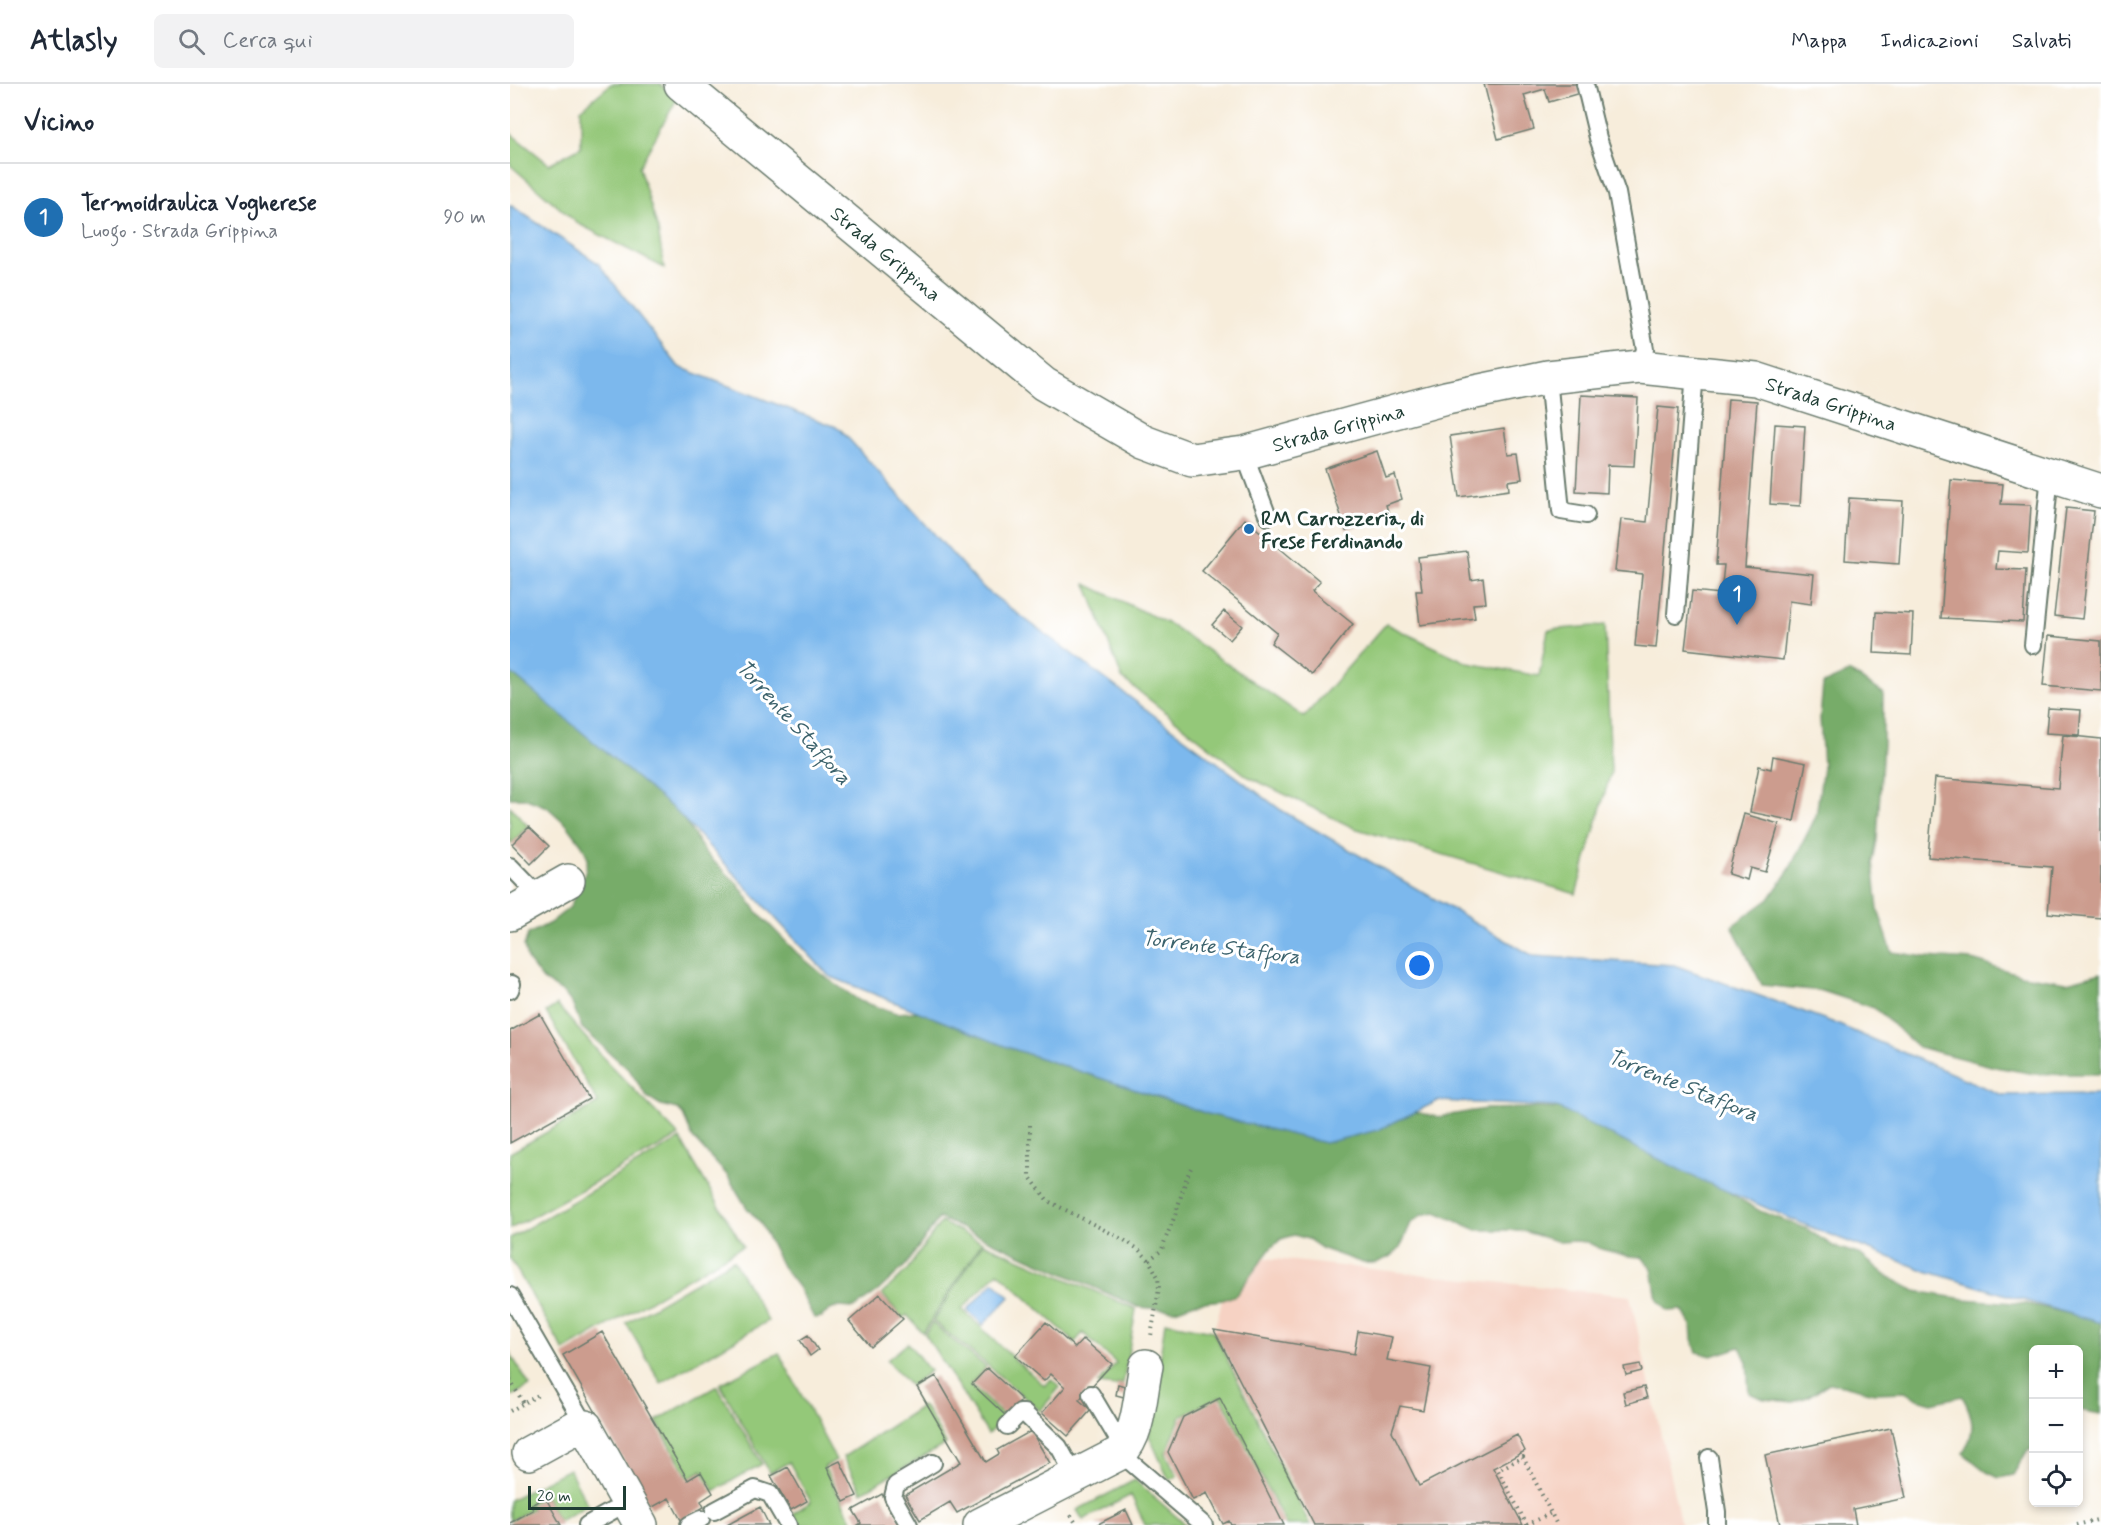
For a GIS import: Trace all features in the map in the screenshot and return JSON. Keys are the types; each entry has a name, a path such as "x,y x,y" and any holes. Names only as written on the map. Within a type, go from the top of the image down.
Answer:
{"street":[{"name":"Strada Grippina","path":"681,84 1044,384 1144,442 1192,460 1244,453 1446,398 1548,377 1640,367 1756,379 2101,490"},
{"path":"510,914 568,881"},
{"path":"996,1521 1123,1450 1134,1434 1146,1366"},
{"path":"529,1453 578,1426 586,1427 634,1514"}],"lane":[{"path":"1585,84 1598,138 1617,193 1645,349 1640,367"},
{"path":"1677,614 1695,372"},
{"path":"1548,377 1561,511 1586,515"},
{"path":"1244,453 1268,517"},
{"path":"2033,645 2050,474"},
{"path":"510,866 540,897"},
{"path":"510,1296 586,1427"},
{"path":"1091,1394 1123,1450 1204,1525"},
{"path":"1007,1426 1020,1413 1024,1413 1059,1447 1075,1476"},
{"path":"1709,1458 1717,1525"},
{"path":"909,1525 893,1497 896,1485 933,1463"},
{"path":"701,1518 756,1489 771,1494 788,1525"},
{"path":"587,1525 634,1514"}],"path":[{"path":"1030,1125 1030,1177 1048,1201 1138,1249 1149,1260 1158,1277 1159,1289 1146,1366"},
{"path":"1149,1260 1162,1250 1184,1182 1192,1166"},
{"path":"510,1380 524,1404"},
{"path":"510,1412 542,1393 547,1401"},
{"path":"1551,1513 1527,1525 1498,1470 1523,1457 1551,1513 1557,1525"},
{"path":"2077,1525 2101,1519"}],"shaded area":[{"path":"1235,1255 1630,1296 1681,1525 1314,1525 1214,1330"}],"green space":[{"path":"611,84 660,84 677,99 639,167 658,230 664,268 577,223 510,165 510,133 549,164 581,147 581,109"},
{"path":"1086,584 1171,625 1304,717 1386,624 1468,663 1539,676 1548,630 1605,625 1611,772 1576,894 1354,828 1247,776 1122,678"},
{"path":"510,604 676,807 706,854 738,884 758,913 797,953 828,979 860,1001 896,1013 945,1010 1438,1117 1485,1109 1567,1109 1705,1171 1731,1194 1760,1211 1805,1228 1833,1246 1861,1255 1887,1276 1915,1291 1964,1299 2028,1304 2101,1321 2101,1414 2083,1411 2083,1345 2029,1345 2029,1450 2013,1475 1999,1478 1987,1472 1963,1453 1970,1438 1972,1424 1962,1396 1932,1403 1905,1392 1874,1393 1829,1383 1807,1397 1793,1402 1764,1399 1749,1393 1747,1362 1740,1347 1712,1356 1697,1352 1692,1339 1691,1324 1682,1310 1668,1311 1657,1299 1652,1269 1642,1257 1601,1249 1587,1242 1560,1242 1519,1230 1477,1230 1436,1212 1422,1215 1411,1223 1400,1248 1389,1257 1376,1263 1363,1263 1323,1249 1308,1239 1294,1235 1281,1239 1271,1248 1236,1295 1223,1300 1195,1303 1175,1310 1138,1307 939,1218 905,1266 878,1291 854,1308 838,1307 821,1317 814,1318 798,1287 782,1266 761,1224 747,1208 727,1175 693,1138 683,1115 677,1109 661,1105 647,1097 630,1071 582,1028 573,1005 564,993 543,980 527,959 524,946 528,934 550,923 570,907 585,872 588,858 582,845 567,825 547,807 524,798 510,798"},
{"path":"1850,672 1883,693 1883,743 1877,840 1873,861 1878,910 1892,952 1972,960 2021,975 2067,982 2101,973 2101,1074 2035,1074 1995,1067 1918,1047 1874,1008 1822,991 1762,985 1732,926 1769,899 1789,870 1816,816 1823,767 1820,718 1823,684"},
{"path":"510,806 528,826 511,843 510,842"},
{"path":"557,1005 608,1063 679,1136 510,1229 510,1153 598,1103 546,1012"},
{"path":"680,1139 743,1246 564,1351 510,1258 510,1238"},
{"path":"941,1222 982,1242 923,1333 907,1315 903,1318 882,1294 907,1270"},
{"path":"983,1243 1136,1309 1123,1384 1117,1383 1116,1386 1098,1384 1116,1363 1083,1333 1075,1342 998,1272 962,1309 1045,1386 1051,1379 1060,1387 1040,1411 933,1321"},
{"path":"733,1260 768,1321 661,1383 626,1323"},
{"path":"1165,1322 1213,1331 1310,1525 1286,1525 1221,1396 1181,1416 1166,1453 1177,1476 1169,1480 1149,1436"},
{"path":"932,1323 986,1367 970,1385 1005,1417 988,1434 925,1334"},
{"path":"908,1343 930,1371 910,1386 887,1360"},
{"path":"510,1353 530,1386 510,1397"},
{"path":"779,1353 836,1460 824,1467 852,1520 843,1525 800,1525 793,1513 811,1502 789,1462 770,1473 720,1384"},
{"path":"717,1386 762,1464 714,1491 702,1470 689,1478 656,1421"},
{"path":"922,1406 928,1412 946,1444 862,1492 843,1457"},
{"path":"569,1469 588,1505 559,1521 545,1496 529,1504 532,1509 510,1521 510,1500"},
{"path":"1135,1480 1186,1525 1145,1525 1131,1495 1083,1520 1077,1510"}],"water":[{"name":"Torrente Staffora","path":"510,205 598,263 679,367 839,428 982,587 1281,810 1533,956 1674,965 1832,1022 2002,1095 2101,1094 2101,1323 1926,1271 1815,1229 1694,1177 1556,1107 1438,1101 1378,1130 1325,1143 1208,1114 1007,1047 829,976 676,811 510,672"},
{"path":"994,1282 1010,1297 983,1325 967,1310"}],"building":[{"path":"1484,84 1577,84 1580,93 1549,102 1545,89 1524,95 1534,129 1498,139"},
{"path":"1581,395 1638,398 1634,466 1608,465 1607,493 1576,491"},
{"path":"1728,399 1757,401 1745,567 1814,574 1811,604 1789,601 1783,660 1685,649 1692,591 1721,594 1724,565 1716,565"},
{"path":"1658,407 1678,409 1656,648 1635,646 1642,574 1615,571 1621,519 1647,522"},
{"path":"1775,424 1805,426 1800,506 1770,504"},
{"path":"1504,428 1508,454 1518,453 1522,479 1508,481 1509,490 1459,497 1450,436"},
{"path":"1377,451 1386,478 1395,475 1402,499 1386,505 1389,515 1346,530 1325,469"},
{"path":"1951,480 2003,484 2001,504 2031,505 2028,553 1998,551 1996,569 2026,570 2023,622 1941,618"},
{"path":"1849,498 1903,501 1899,564 1845,560"},
{"path":"2066,508 2094,511 2082,619 2054,616"},
{"path":"1245,519 1320,582 1312,591 1353,624 1312,675 1271,643 1277,633 1202,571"},
{"path":"1467,551 1471,580 1483,578 1486,603 1473,604 1475,618 1420,625 1416,591 1422,591 1418,557"},
{"path":"1224,611 1242,626 1230,640 1212,625"},
{"path":"1876,612 1913,614 1911,655 1874,653"},
{"path":"2048,636 2101,641 2101,691 2043,686"},
{"path":"2048,708 2081,710 2079,735 2046,733"},
{"path":"2063,735 2101,739 2101,918 2048,913 2052,867 1928,857 1935,778 2058,788"},
{"path":"1773,756 1806,763 1794,821 1750,812 1759,766 1771,769"},
{"path":"1744,814 1779,824 1765,872 1750,868 1747,880 1728,874"},
{"path":"529,827 549,846 531,864 512,844"},
{"path":"540,1014 589,1099 510,1143 510,1031"},
{"path":"880,1294 903,1319 871,1347 849,1321"},
{"path":"1046,1322 1075,1348 1083,1339 1112,1364 1079,1400 1091,1410 1068,1436 1042,1413 1065,1387 1051,1374 1044,1381 1015,1356"},
{"path":"1214,1330 1354,1354 1358,1331 1392,1337 1387,1360 1431,1368 1423,1410 1400,1406 1392,1431 1419,1486 1517,1435 1525,1451 1493,1468 1523,1525 1314,1525"},
{"path":"602,1332 688,1480 701,1472 713,1493 701,1501 704,1507 681,1520 669,1498 651,1508 563,1355"},
{"path":"808,1335 818,1350 810,1356 800,1340"},
{"path":"1640,1364 1642,1371 1626,1375 1624,1367"},
{"path":"987,1368 1022,1400 1006,1416 972,1384"},
{"path":"936,1376 986,1462 999,1454 997,1450 1031,1431 1050,1463 957,1513 950,1502 920,1520 905,1495 961,1462 917,1387"},
{"path":"1118,1384 1125,1386 1124,1397 1116,1395"},
{"path":"1644,1387 1647,1398 1626,1404 1623,1392"},
{"path":"1220,1398 1284,1525 1231,1525 1229,1521 1223,1524 1207,1493 1193,1500 1168,1452 1183,1417"},
{"path":"1891,1428 1906,1498 1853,1509 1856,1525 1780,1525 1765,1455"},
{"path":"840,1461 857,1496 844,1502 827,1467"},
{"path":"788,1467 807,1501 791,1510 771,1476"},
{"path":"882,1494 891,1512 895,1510 903,1525 858,1525 861,1523 853,1510"},
{"path":"545,1497 561,1525 510,1525 533,1510 531,1505"},
{"path":"760,1507 769,1525 727,1525"},
{"path":"1126,1510 1133,1525 1096,1525"}],"place":[{"name":"RM Carrozzeria, di Frese Ferdinando","path":"1249,529"},
{"name":"Termoidraulica Vogherese","path":"1737,625"}]}
